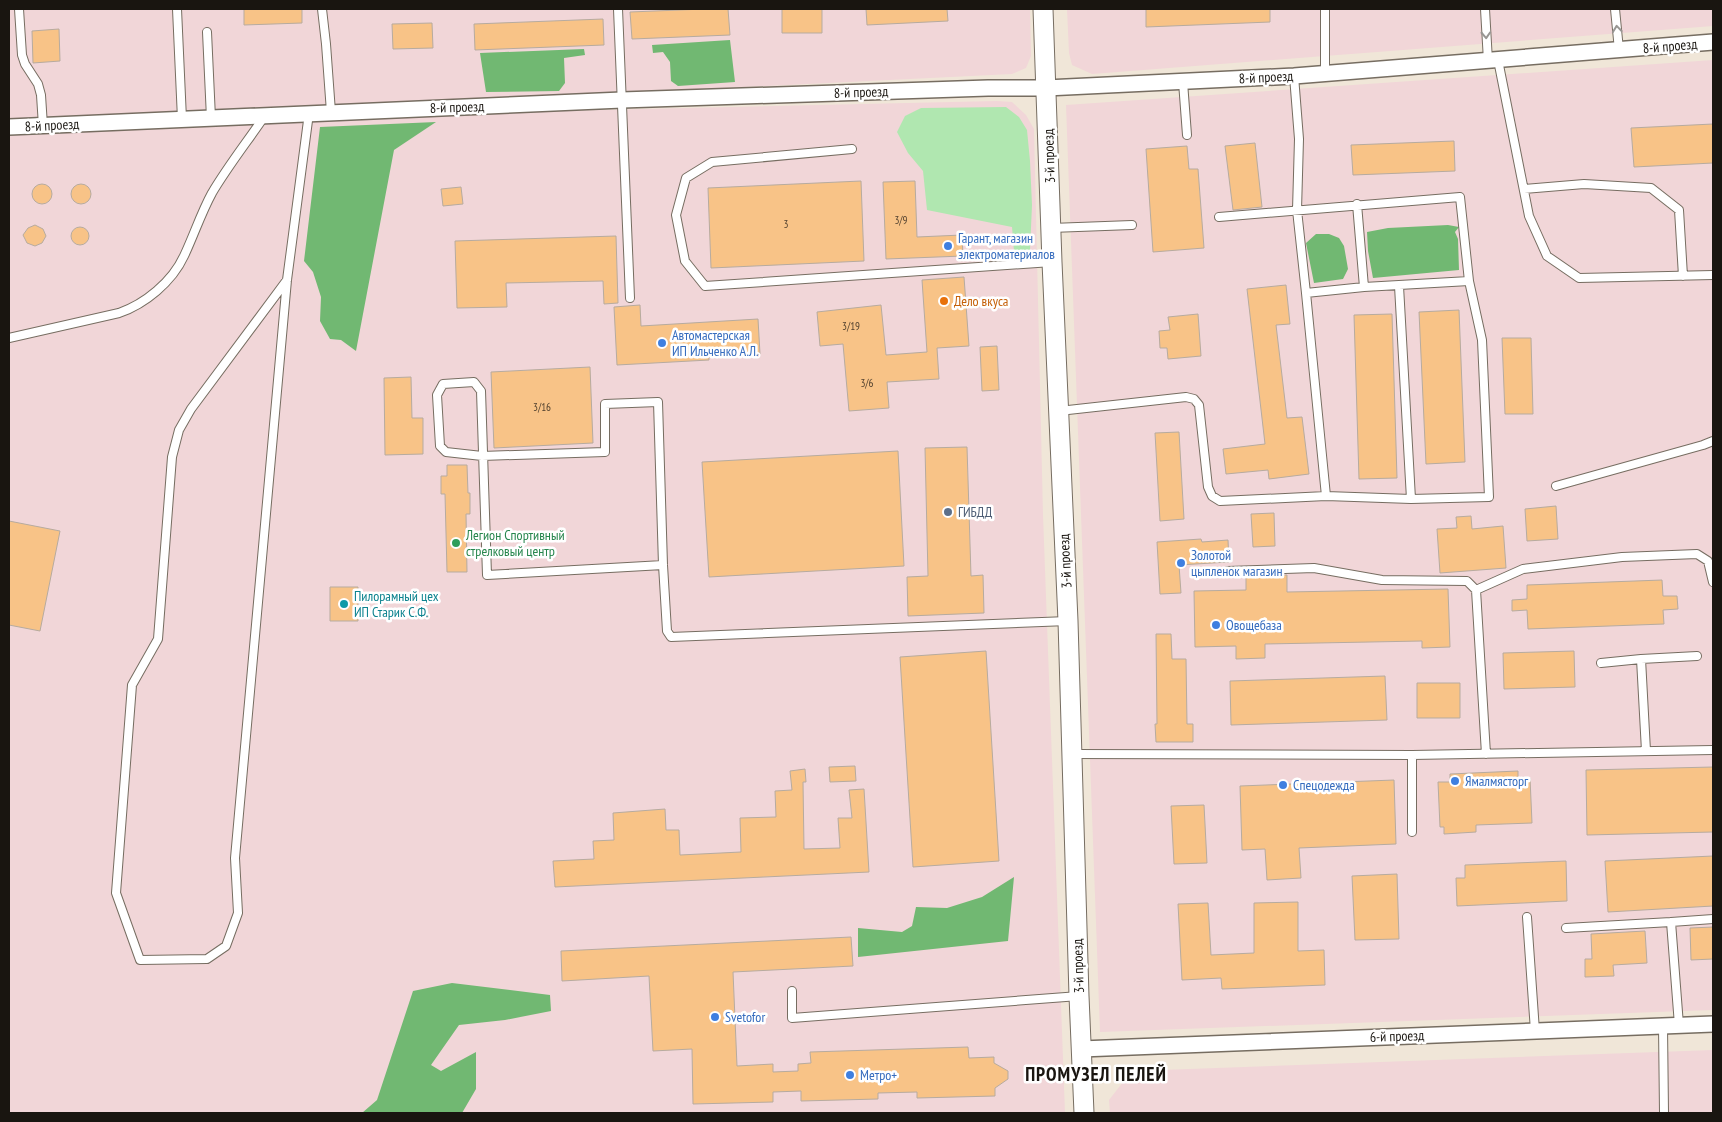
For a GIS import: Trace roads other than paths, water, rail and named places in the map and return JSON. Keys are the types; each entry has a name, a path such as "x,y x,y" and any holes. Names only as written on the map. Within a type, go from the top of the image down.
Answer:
{"street":[{"name":"3-й проезд","path":"1043,9 1068,621 1084,1113"},
{"name":"8-й проезд","path":"9,127 622,100 978,88 1046,88 1183,82 1325,74 1713,42"},
{"name":"6-й проезд","path":"1081,1049 1713,1024"}],"lane":[{"path":"19,9 22,55 25,64 38,84 41,95 43,126"},
{"path":"177,9 182,119"},
{"path":"322,9 330,112"},
{"path":"618,9 630,298"},
{"path":"1324,9 1325,74"},
{"path":"1485,9 1493,60 1529,216 1547,256 1578,278 1713,275"},
{"path":"1615,9 1619,50"},
{"path":"207,32 211,118"},
{"path":"1294,76 1299,139 1297,210 1326,496"},
{"path":"1183,82 1187,134"},
{"path":"287,280 192,408 179,430 172,457 158,639 132,685 116,893 140,960 207,959 226,946 238,913 235,858 287,280 308,114"},
{"path":"9,338 119,313 133,308 153,293 165,282 183,258 202,212 213,192 265,115"},
{"path":"852,149 712,162 686,178 676,215 684,261 705,286 1052,262"},
{"path":"1524,189 1584,184 1651,188 1679,210 1683,276"},
{"path":"1059,411 1186,397 1194,399 1199,405 1208,487 1212,496 1220,501 1326,496 1411,499 1489,497 1482,340 1469,282 1460,197 1357,204 1219,217"},
{"path":"1357,204 1364,288"},
{"path":"1051,228 1132,226"},
{"path":"1306,293 1469,282"},
{"path":"1399,286 1411,499"},
{"path":"663,565 488,575 482,456 481,391 474,382 443,384 437,395 440,446 446,452 482,456 605,452 604,404 658,402 663,565 667,631 670,637 1068,621"},
{"path":"1556,486 1703,446 1713,441"},
{"path":"1476,590 1522,569 1622,557 1697,554 1708,561 1713,582"},
{"path":"1228,571 1314,568 1382,580 1468,581 1476,590 1486,754"},
{"path":"1601,663 1697,656"},
{"path":"1641,659 1646,751"},
{"path":"1072,754 1412,755 1713,750"},
{"path":"1412,755 1412,832"},
{"path":"1527,917 1535,1031"},
{"path":"1566,928 1713,919"},
{"path":"1672,922 1679,1025"},
{"path":"792,991 792,1018 1079,996"},
{"path":"1663,1026 1664,1113"}],"place":[{"name":"Гарант, магазин электроматериалов","path":"948,246"},
{"name":"Дело вкуса","path":"944,301"},
{"name":"Автомастерская ИП Ильченко А.Л.","path":"662,343"},
{"name":"ГИБДД","path":"948,512"},
{"name":"Легион Спортивный стрелковый центр","path":"456,543"},
{"name":"Золотой цыпленок магазин","path":"1181,563"},
{"name":"Пилорамный цех ИП Старик С.Ф.","path":"344,604"},
{"name":"Овощебаза","path":"1216,625"},
{"name":"Ямалмясторг","path":"1455,781"},
{"name":"Спецодежда","path":"1283,785"},
{"name":"Svetofor","path":"715,1017"},
{"name":"Метро+","path":"850,1075"}],"district":[{"name":"ПРОМУЗЕЛ ПЕЛЕЙ","path":"1096,1074"}]}
